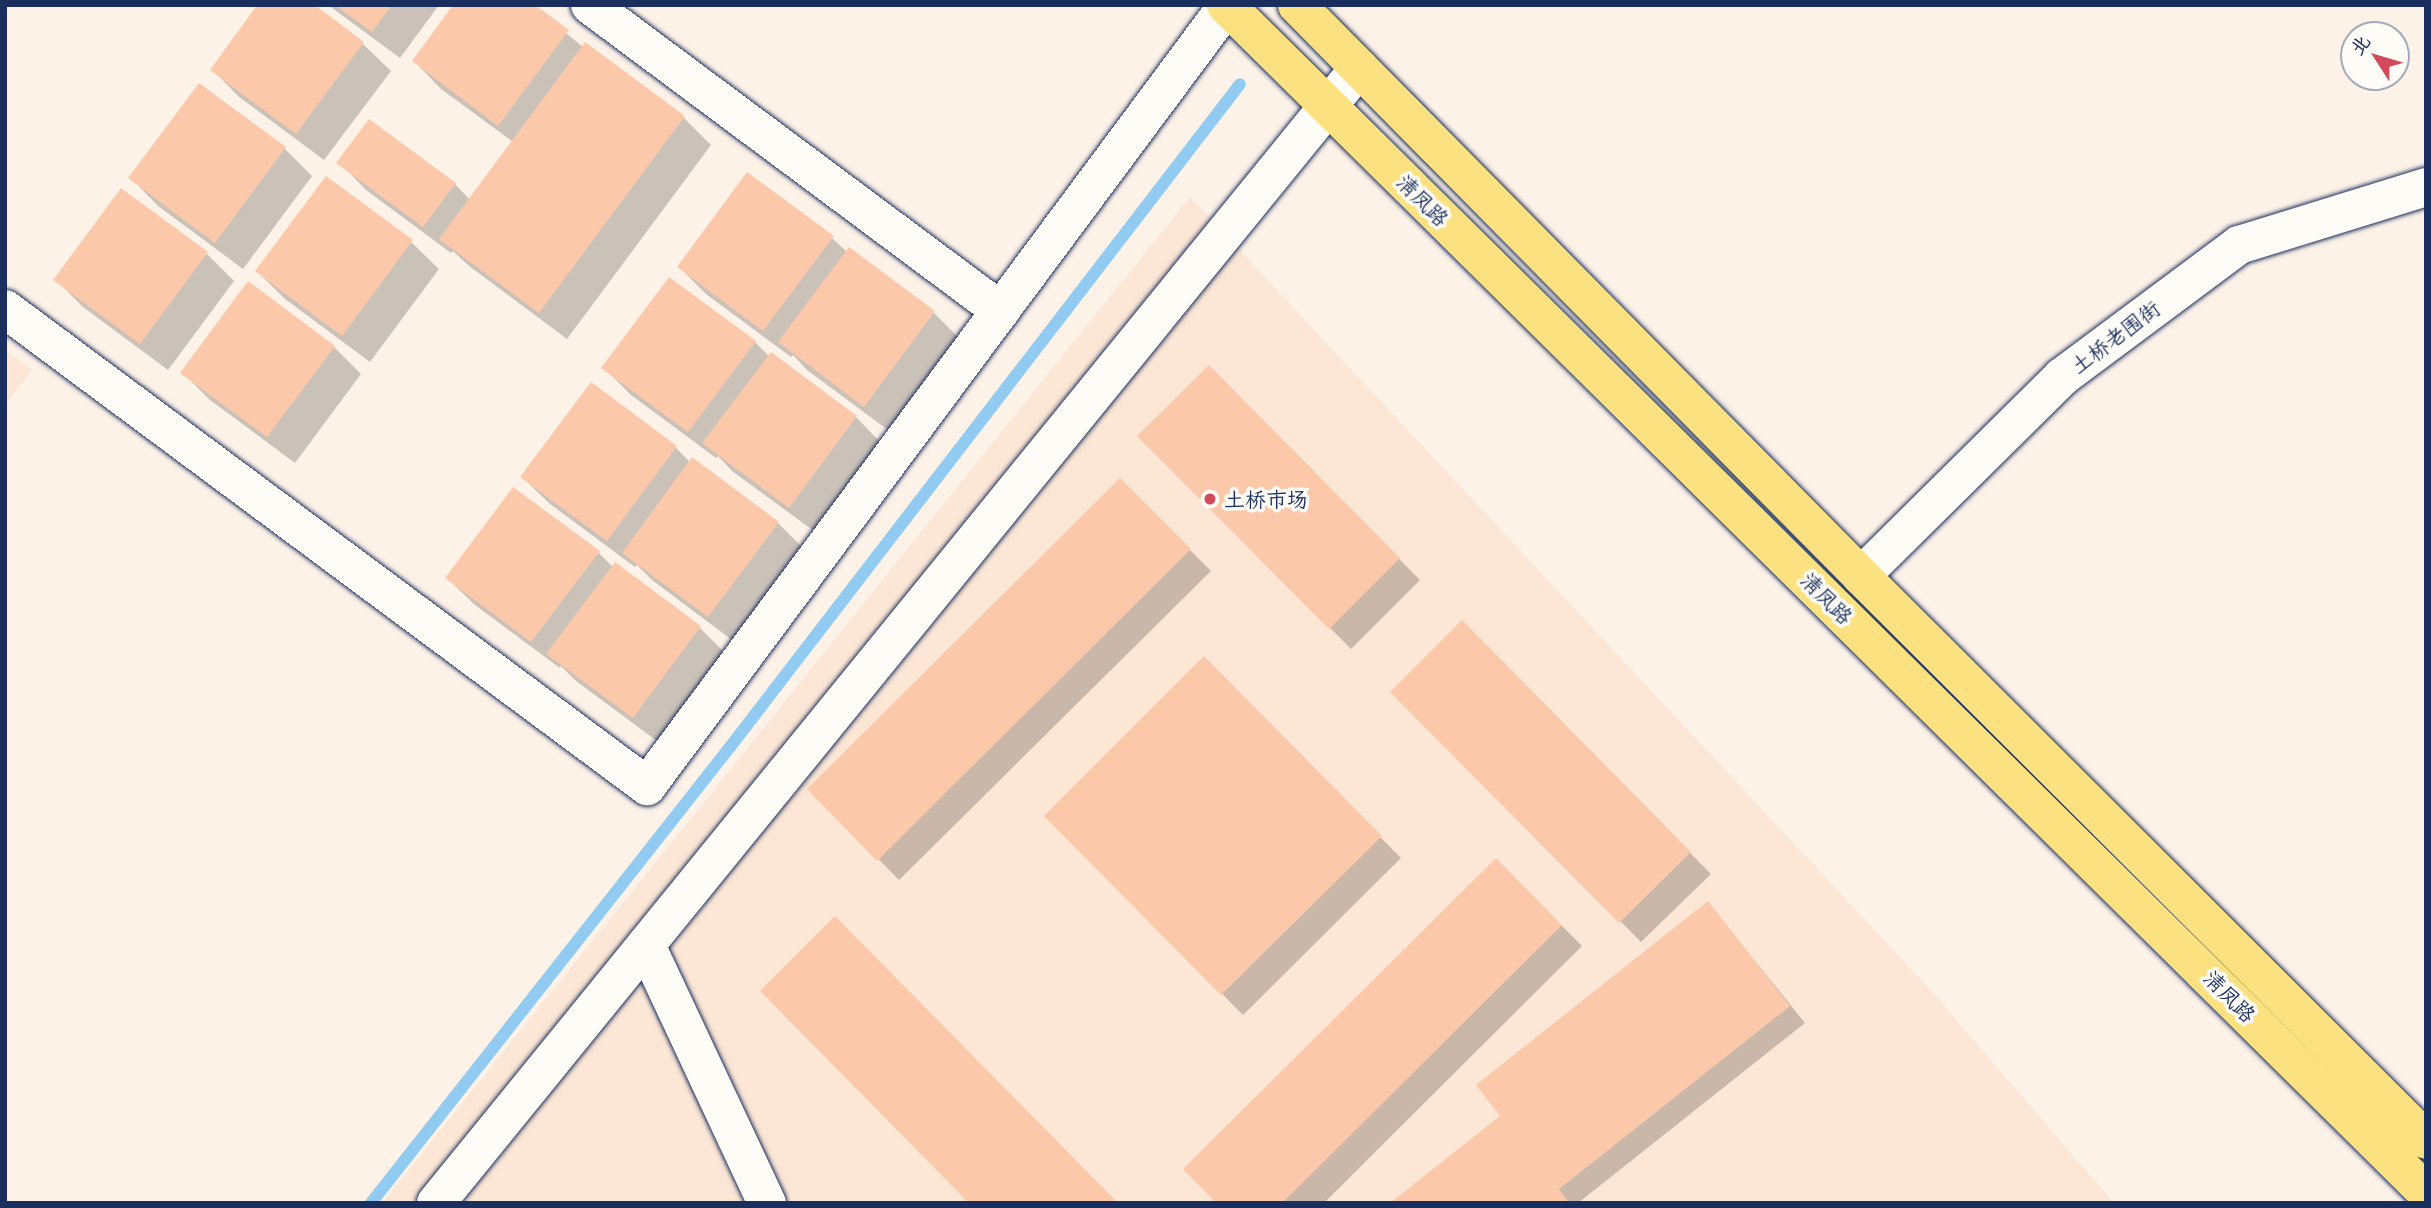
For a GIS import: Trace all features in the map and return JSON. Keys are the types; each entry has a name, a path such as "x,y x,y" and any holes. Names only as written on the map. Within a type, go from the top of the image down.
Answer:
{"highway":[{"name":"清凤路","path":"1297,5 1861,576 2426,1140"},
{"name":"清凤路","path":"1226,6 2426,1192"}],"street":[{"path":"590,5 1001,311"},
{"path":"5,309 647,786 1226,6"},
{"path":"436,1203 1359,68"},
{"name":"土桥老围街","path":"1861,576 2062,377 2239,246 2426,187"},
{"path":"646,945 767,1203"}],"shaded area":[{"name":"土桥市场","path":"1190,197 1926,985 2114,1203 382,1203"},
{"path":"5,350 32,370 5,405"}],"building":[{"path":"257,5 315,5 364,42 296,134 210,70"},
{"path":"335,5 392,5 372,32"},
{"path":"453,5 535,5 569,30 498,126 412,61"},
{"path":"585,42 685,116 539,313 439,239"},
{"path":"199,83 286,147 215,243 128,178"},
{"path":"369,119 456,183 423,227 336,163"},
{"path":"747,172 834,236 763,331 677,267"},
{"path":"326,176 413,240 342,336 255,271"},
{"path":"121,188 208,252 140,344 53,280"},
{"path":"849,247 935,311 864,407 778,342"},
{"path":"669,277 756,341 688,432 601,368"},
{"path":"248,281 335,346 267,437 180,373"},
{"path":"771,352 857,416 789,508 702,443"},
{"path":"1209,365 1400,558 1329,629 1137,436"},
{"path":"591,382 677,446 607,541 520,477"},
{"path":"692,457 779,522 708,617 622,553"},
{"path":"1120,478 1191,549 877,861 807,789"},
{"path":"513,487 600,551 531,642 445,578"},
{"path":"615,562 701,626 633,718 546,654"},
{"path":"1462,620 1691,852 1619,923 1390,692"},
{"path":"1204,656 1382,836 1221,995 1044,816"},
{"path":"1496,858 1562,925 1282,1203 1216,1203 1183,1169"},
{"path":"1708,901 1790,1006 1559,1189 1569,1203 1390,1203 1500,1116 1476,1085"},
{"path":"835,916 1118,1203 969,1203 760,991"}],"waterway":[{"path":"371,1203 730,747 1240,84"}],"place":[{"name":"土桥市场","path":"1210,499"}]}
